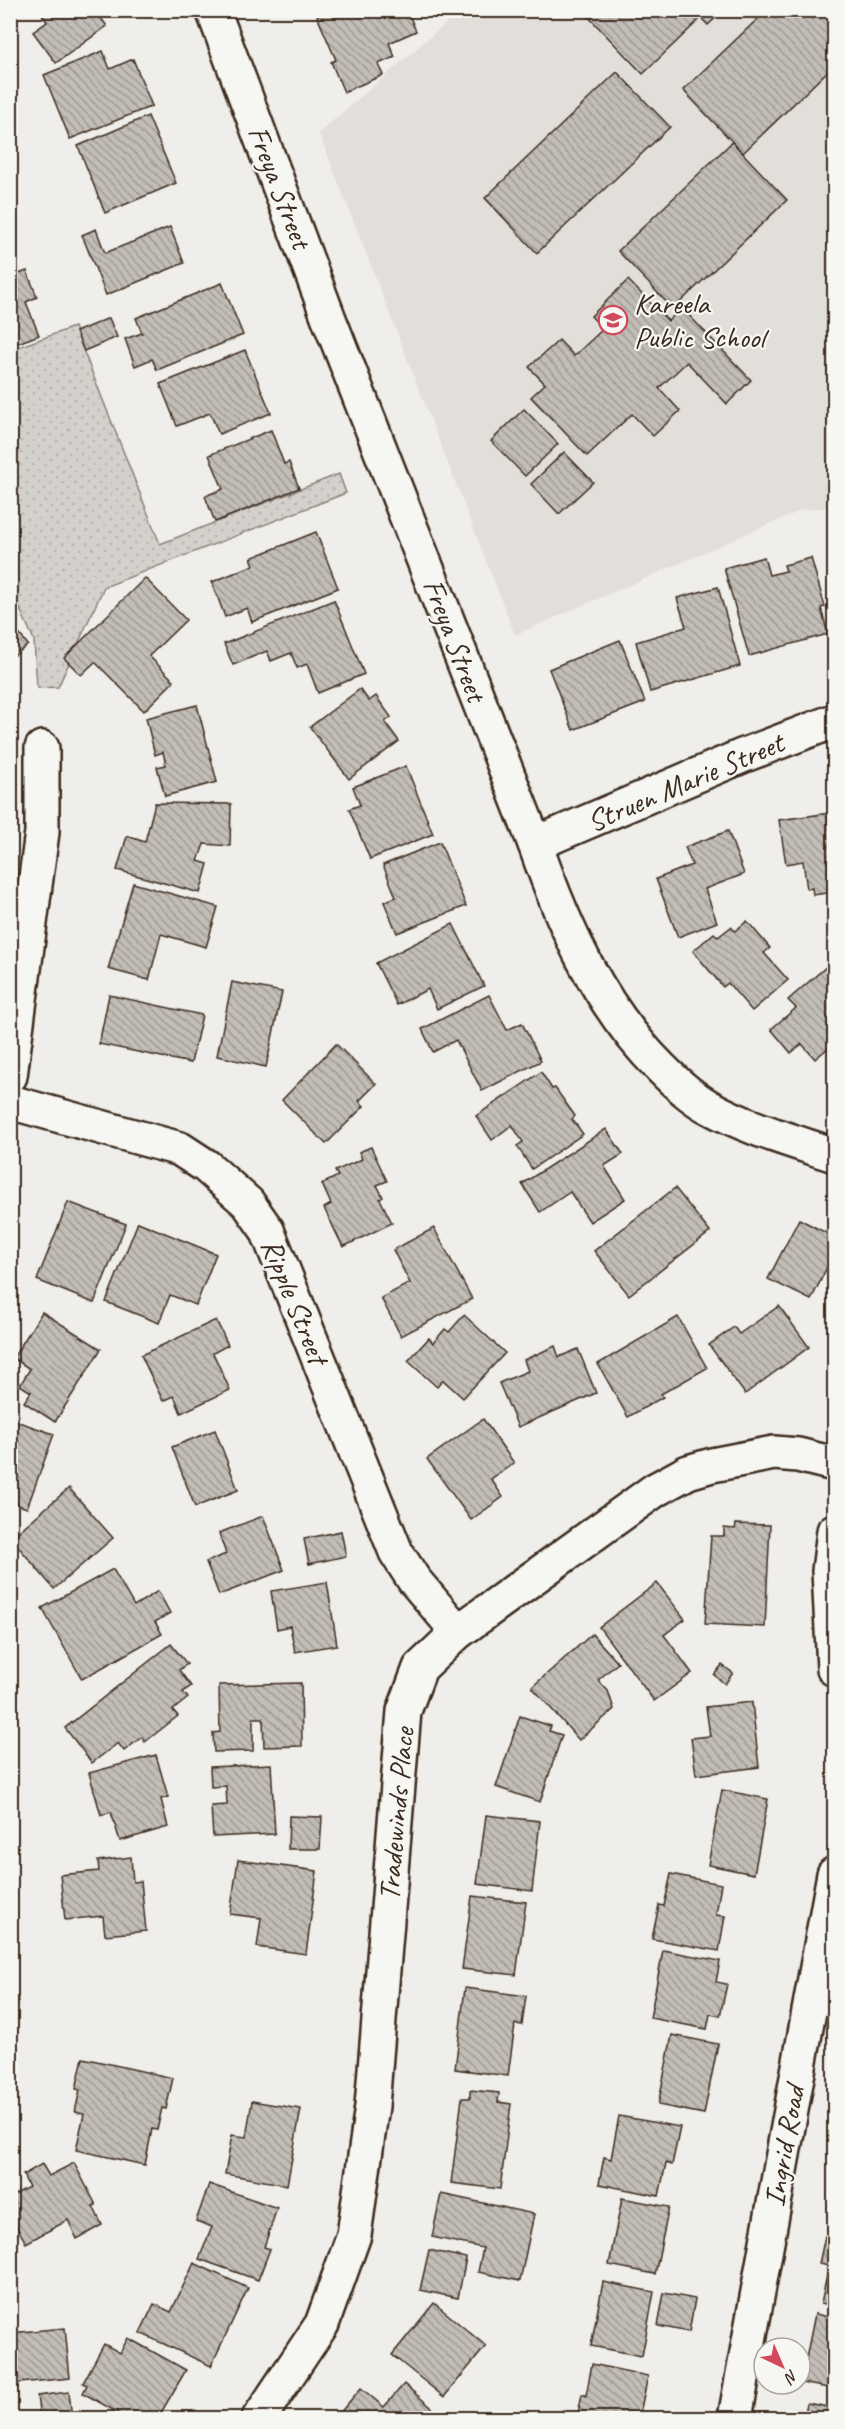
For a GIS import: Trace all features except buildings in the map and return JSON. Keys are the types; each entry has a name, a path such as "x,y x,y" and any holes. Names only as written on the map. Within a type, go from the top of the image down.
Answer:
{"street":[{"name":"Freya Street","path":"213,10 329,319 573,942 598,988 623,1025 648,1055 684,1091 710,1108 740,1122 834,1155"},
{"name":"Struen Marie Street","path":"535,844 742,756 834,721"},
{"path":"10,1076 42,832 42,748"},
{"name":"Ripple Street","path":"10,1102 180,1149 206,1166 248,1203 272,1241 396,1552 414,1580 458,1632"},
{"name":"Tradewinds Place","path":"259,2418 322,2324 354,2235 373,2095 404,1711 420,1668 458,1632 655,1490 688,1472 774,1453 798,1455 834,1464"},
{"path":"834,1531 829,1571 834,1669"},
{"name":"Ingrid Road","path":"735,2418 834,1874"}],"shaded area":[{"name":"Kareela Public School","path":"460,11 834,11 834,507 802,510 515,635 319,133"},
{"path":"74,327 160,544 339,474 346,493 104,587 58,687 37,688 34,640 11,589 10,350"}],"place":[{"name":"Kareela Public School","path":"613,320"}]}
